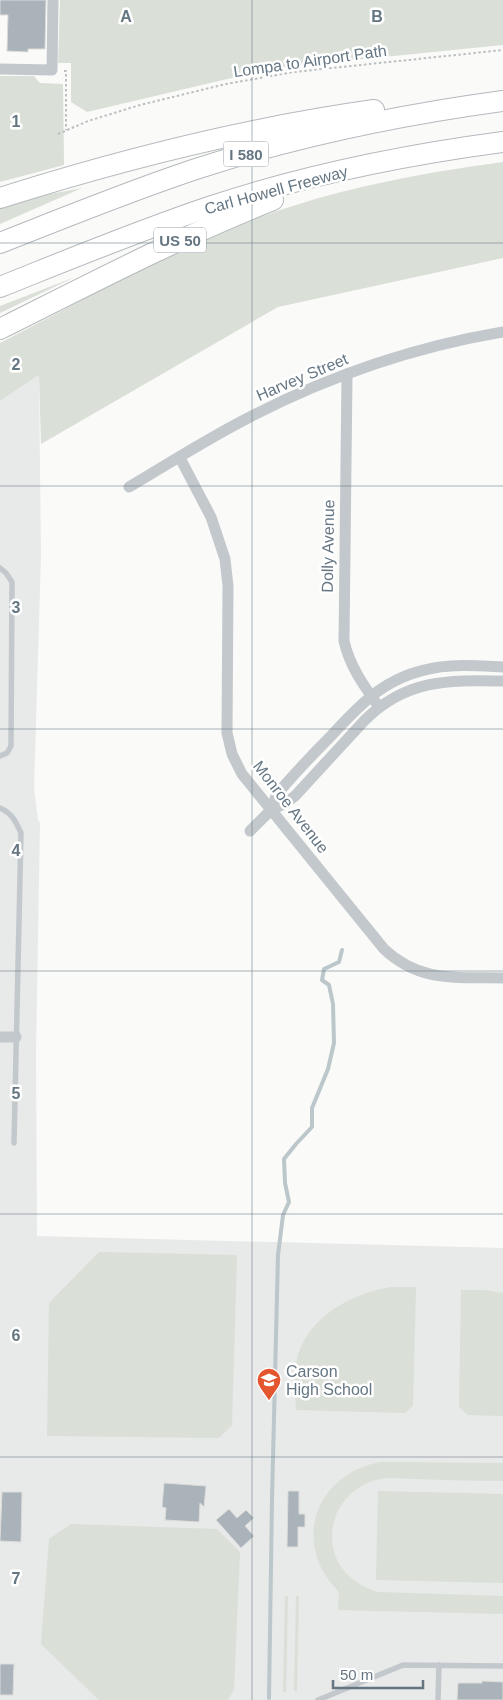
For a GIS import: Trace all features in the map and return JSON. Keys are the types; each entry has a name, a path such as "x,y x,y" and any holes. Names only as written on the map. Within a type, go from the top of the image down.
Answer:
{"highway":[{"path":"0,198 95,168 257,129 390,108 503,100"},
{"name":"I 580","path":"0,243 200,167 323,134 398,118 503,100"},
{"name":"Carl Howell Freeway","path":"0,287 212,206 295,182 366,165 503,142"},
{"name":"US 50","path":"0,329 224,220 302,188 366,165"}],"street":[{"path":"0,69 52,70 53,0"},
{"name":"Harvey Street","path":"129,487 246,419 347,375 411,353 503,332"},
{"name":"Dolly Avenue","path":"347,375 343,630 345,647 351,664 360,681 379,707"},
{"name":"Monroe Avenue","path":"180,458 212,517 225,559 228,586 227,722 229,744 242,774 384,949 401,963 411,969 431,975 503,978"},
{"path":"271,810 279,791 354,710 371,695 401,678 423,670 450,666 503,667"},
{"path":"250,831 271,810 295,796 379,707 406,691 428,684 460,681 503,681"},
{"path":"0,1037 16,1037"}],"lane":[{"path":"0,568 12,582 11,746 7,752 0,756"},
{"path":"0,808 16,820 20,833 14,1143"},
{"path":"318,1700 403,1665 503,1666"},
{"path":"438,1700 439,1665"}],"path":[{"name":"Lompa to Airport Path","path":"58,134 88,121 140,105 226,84 294,72 503,50"},
{"path":"52,70 66,71 66,131"}],"shaded area":[{"path":"60,0 503,0 503,45 274,68 87,112 71,102 71,63 58,63"},
{"path":"0,76 34,76 40,83 63,84 64,165 0,182"},
{"path":"503,162 503,258 278,307 41,444 39,375 0,401 0,343 180,251 242,224 305,202 403,178"},
{"path":"82,188 0,224 0,208 40,196"},
{"path":"75,277 0,313 0,306"},
{"name":"Carson High School","path":"39,375 41,557 34,788 40,823 36,1053 37,1236 503,1248 503,1700 0,1700 0,401"},
{"path":"99,1252 237,1255 232,1425 219,1438 47,1436 49,1303"},
{"path":"392,1287 416,1287 413,1406 405,1413 296,1410 295,1380 297,1356 307,1336 326,1315 338,1306 364,1294"},
{"path":"461,1290 485,1290 503,1293 503,1416 468,1415 459,1407"},
{"path":"381,1462 503,1463 503,1481 389,1478 380,1479 358,1488 342,1504 333,1524 333,1548 339,1564 355,1581 377,1592 503,1596 503,1614 338,1610 339,1594 324,1573 316,1554 315,1521 328,1493 338,1482 365,1466"},
{"path":"378,1491 503,1494 503,1583 376,1580"},
{"path":"71,1524 217,1529 240,1552 234,1689 228,1700 99,1700 41,1644 49,1539"},
{"path":"285,1596 288,1596 286,1692 283,1692"},
{"path":"296,1596 299,1596 297,1691 294,1691"}],"building":[{"path":"0,0 46,0 45,49 28,49 28,52 7,51 8,15 0,15"},
{"path":"164,1483 206,1486 204,1507 200,1503 199,1522 165,1520 166,1508 162,1507"},
{"path":"288,1491 299,1491 299,1514 305,1514 305,1527 298,1527 298,1547 287,1547"},
{"path":"2,1492 22,1492 21,1542 0,1541"},
{"path":"229,1509 237,1518 246,1510 254,1518 245,1526 254,1536 241,1548 216,1520"},
{"path":"0,1664 14,1664 13,1695 0,1695"},
{"path":"482,1681 503,1682 503,1700 457,1700 458,1683 482,1683"}],"waterway":[{"path":"269,1698 278,1255 283,1215 289,1202 285,1183 284,1159 312,1127 312,1108 328,1069 334,1043 333,1004 329,985 322,980 324,969 339,962 342,950"}],"place":[{"name":"Carson High School","path":"269,1401"}]}
